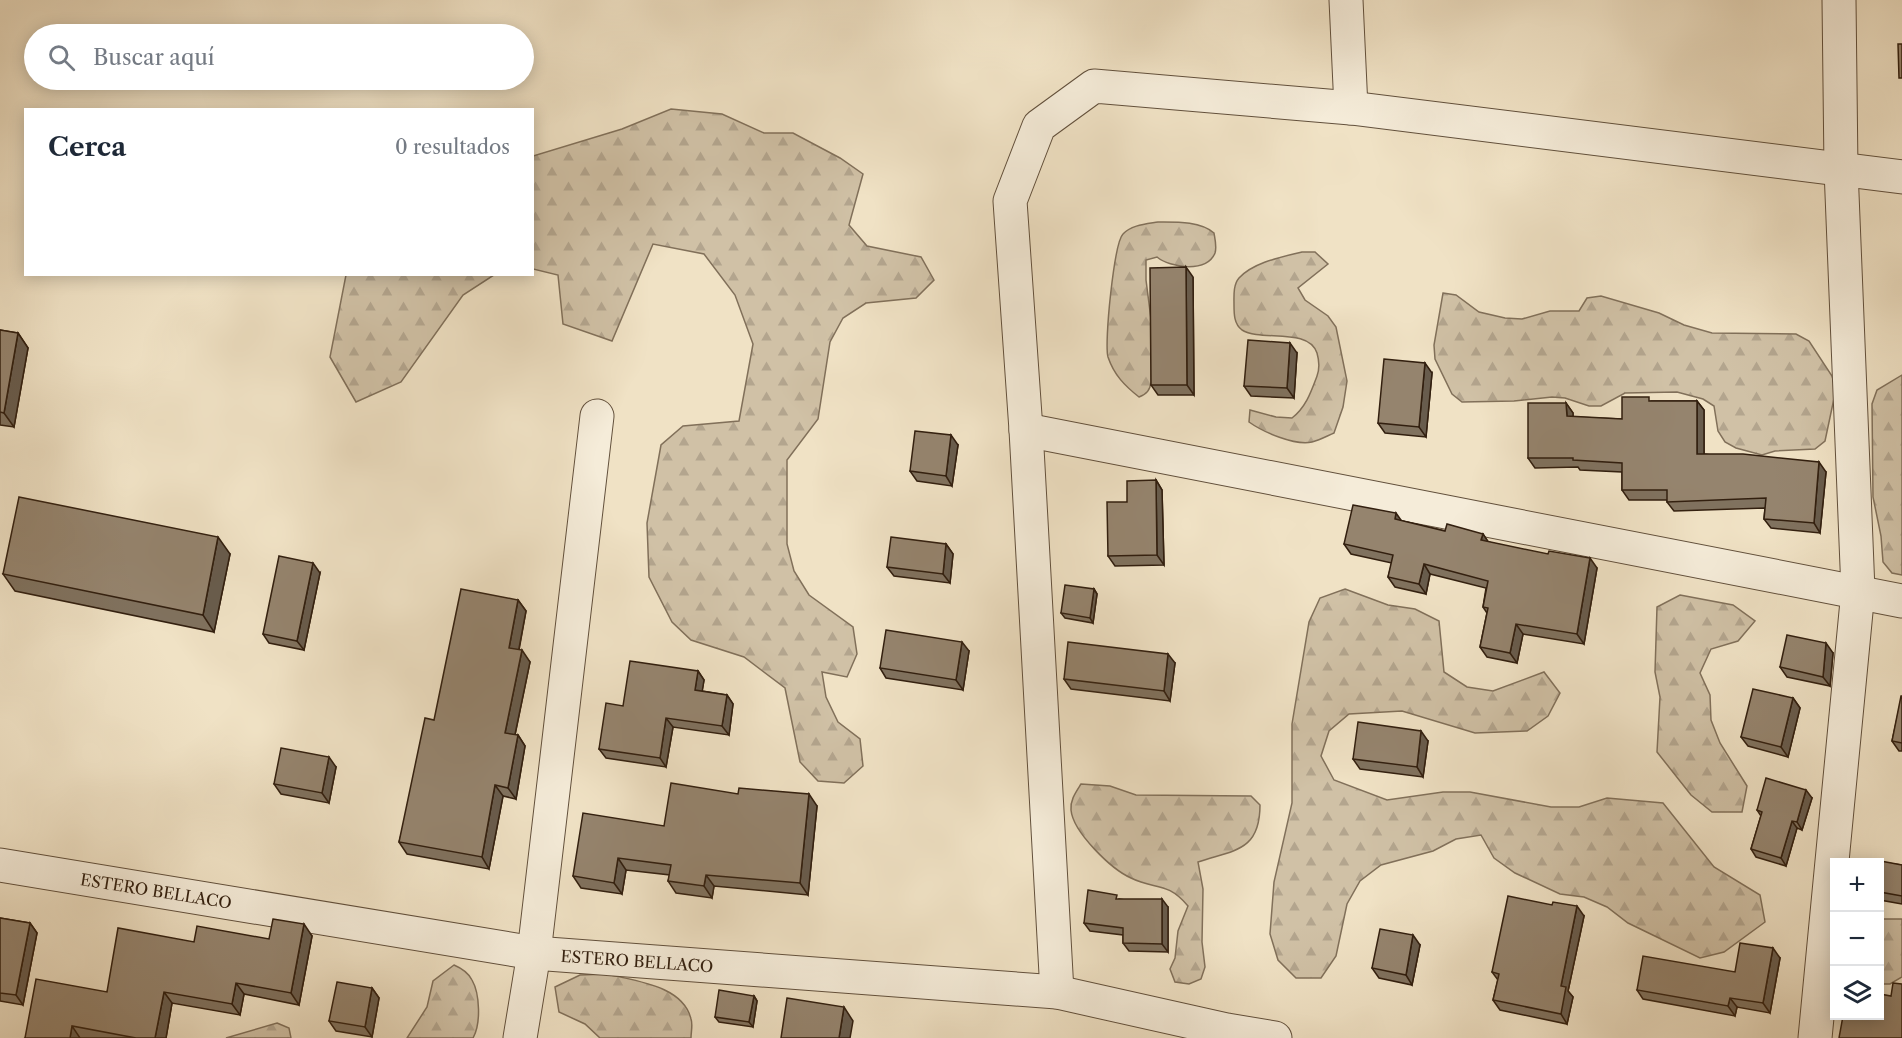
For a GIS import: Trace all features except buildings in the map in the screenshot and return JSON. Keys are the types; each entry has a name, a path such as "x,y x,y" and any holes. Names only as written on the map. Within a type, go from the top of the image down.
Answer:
{"street":[{"path":"1346,0 1351,108"},
{"path":"1815,1038 1858,591 1841,169 1839,0"},
{"path":"1057,992 1026,430 1010,201 1039,126 1094,86 1351,108 1902,177"},
{"path":"520,1038 534,953 597,416"},
{"path":"1026,430 1902,601"},
{"name":"ESTERO BELLACO","path":"0,866 534,953 1057,992 1227,1034 1275,1038"}],"green space":[{"path":"671,109 722,114 764,133 793,133 840,158 863,174 849,225 867,246 921,257 934,280 916,298 866,303 843,318 830,342 818,419 787,460 787,544 794,571 809,595 853,627 857,654 847,677 822,672 826,697 838,722 860,739 863,766 844,783 818,781 800,762 785,688 744,657 691,640 672,622 649,577 647,523 661,445 683,426 739,421 753,344 735,295 704,254 653,244 612,341 563,324 558,275 534,269 534,156 622,129"},
{"path":"1158,222 1188,223 1208,229 1214,233 1216,251 1211,259 1197,266 1170,264 1157,257 1146,260 1152,327 1151,382 1148,391 1139,397 1121,380 1108,357 1107,334 1111,294 1116,255 1123,234 1134,227"},
{"path":"1302,252 1315,252 1328,264 1298,288 1305,300 1328,316 1336,327 1347,381 1343,407 1334,433 1305,443 1279,437 1255,426 1249,422 1250,410 1276,417 1292,418 1297,414 1310,393 1318,373 1317,353 1312,345 1304,340 1294,337 1260,335 1242,330 1234,315 1236,284 1245,272 1269,261"},
{"path":"346,276 492,276 463,295 401,382 356,402 330,357"},
{"path":"1443,293 1456,295 1479,312 1505,318 1522,319 1550,311 1579,311 1587,298 1601,296 1659,313 1684,325 1712,333 1796,334 1809,341 1832,376 1836,389 1825,441 1815,449 1775,451 1762,455 1736,448 1725,442 1718,431 1714,406 1703,399 1677,392 1625,393 1601,406 1589,406 1565,398 1552,397 1514,401 1462,402 1452,394 1435,359 1434,345"},
{"path":"1902,375 1902,575 1892,573 1883,562 1881,536 1873,497 1872,404 1877,390"},
{"path":"1345,589 1388,605 1415,609 1439,621 1444,672 1467,687 1493,691 1544,672 1560,693 1548,716 1527,731 1475,733 1402,711 1349,714 1329,731 1321,756 1334,780 1387,800 1443,792 1470,792 1551,807 1579,807 1607,798 1663,803 1714,867 1760,895 1765,922 1724,952 1700,958 1628,923 1607,907 1584,897 1560,894 1515,873 1494,858 1481,835 1456,839 1433,851 1381,865 1360,881 1347,904 1336,956 1321,978 1296,978 1278,960 1270,934 1274,882 1292,803 1292,724 1309,622 1320,598"},
{"path":"1680,595 1733,605 1755,621 1738,641 1711,649 1700,673 1710,695 1711,720 1720,743 1747,786 1742,812 1712,812 1691,795 1657,752 1660,697 1655,672 1657,607"},
{"path":"1081,784 1110,786 1136,795 1251,796 1260,805 1259,820 1250,841 1233,851 1198,862 1203,889 1202,942 1205,967 1201,979 1189,984 1175,982 1170,969 1175,958 1178,931 1188,906 1181,898 1167,889 1131,878 1113,867 1094,849 1078,829 1071,810 1072,799"},
{"path":"1884,919 1902,919 1902,977 1890,984 1884,984"},
{"path":"454,965 468,975 477,993 478,1017 473,1038 407,1038 427,1007 433,981"},
{"path":"607,974 656,986 678,999 686,1008 691,1019 691,1038 600,1038 585,1024 559,1012 555,987 580,975"},
{"path":"277,1023 289,1028 291,1038 226,1038"}]}
